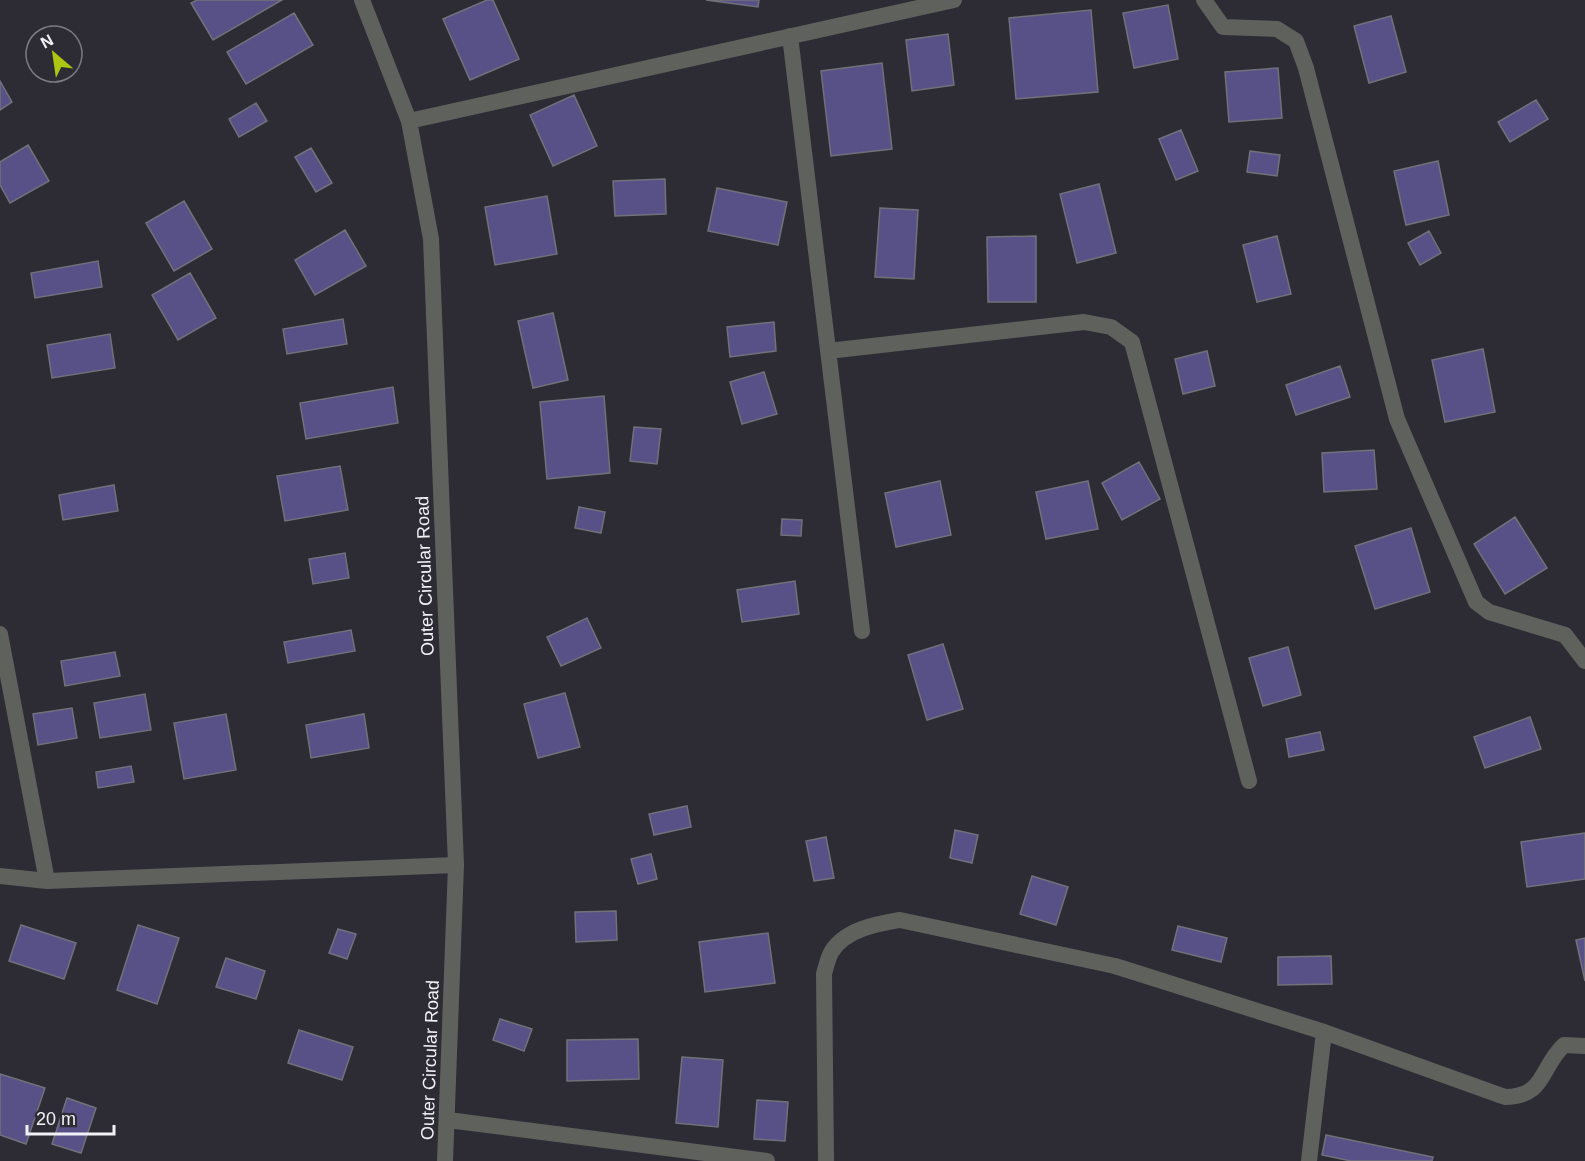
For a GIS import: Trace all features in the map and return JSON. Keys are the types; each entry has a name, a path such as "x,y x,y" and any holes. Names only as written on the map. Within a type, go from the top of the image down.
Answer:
{"street":[{"name":"Outer Circular Road","path":"362,0 408,121 430,239 456,865 445,1161"},
{"path":"408,121 954,0"},
{"path":"1204,0 1223,27 1277,29 1296,41 1306,68 1397,419 1476,602 1489,612 1564,635 1585,661"},
{"path":"790,36 862,630"},
{"path":"828,351 1084,322 1111,327 1132,342 1249,781"},
{"path":"0,634 47,881"},
{"path":"0,876 47,881 456,865"},
{"path":"826,1161 824,974 832,951 847,937 871,925 900,920 1115,966 1324,1032 1505,1097 1524,1096 1538,1084 1555,1054 1564,1045 1585,1046"},
{"path":"1309,1161 1324,1032"},
{"path":"448,1120 767,1161"}],"building":[{"path":"197,0 282,0 213,40 191,3"},
{"path":"487,0 493,0 519,59 470,80 443,19"},
{"path":"706,0 759,0 758,7"},
{"path":"1168,5 1178,59 1134,68 1123,13"},
{"path":"1091,10 1098,92 1016,99 1009,18"},
{"path":"294,13 313,45 246,84 227,52"},
{"path":"1391,16 1406,72 1369,83 1354,26"},
{"path":"948,34 954,85 912,91 906,40"},
{"path":"882,63 892,149 831,156 821,71"},
{"path":"1278,68 1282,118 1229,122 1225,72"},
{"path":"0,81 12,102 0,110"},
{"path":"574,95 597,146 553,166 530,115"},
{"path":"1536,100 1548,119 1510,142 1498,122"},
{"path":"256,103 267,121 239,137 229,119"},
{"path":"1181,130 1198,171 1176,180 1159,139"},
{"path":"28,145 49,181 10,203 0,185 0,162"},
{"path":"311,148 332,183 316,192 295,157"},
{"path":"1250,151 1280,155 1277,176 1247,172"},
{"path":"1438,161 1449,215 1406,225 1394,171"},
{"path":"665,179 666,214 615,216 613,181"},
{"path":"1099,184 1116,253 1077,263 1060,194"},
{"path":"717,188 787,202 778,245 708,231"},
{"path":"547,196 557,254 495,265 485,207"},
{"path":"184,201 212,249 174,271 146,223"},
{"path":"880,208 918,210 914,279 875,277"},
{"path":"345,230 366,266 315,295 295,260"},
{"path":"1429,231 1441,253 1420,265 1408,243"},
{"path":"1036,236 1036,302 988,302 987,237"},
{"path":"1277,236 1291,294 1257,302 1243,245"},
{"path":"98,261 102,287 35,298 31,273"},
{"path":"190,273 216,318 178,340 152,295"},
{"path":"553,313 568,380 533,388 518,321"},
{"path":"343,319 347,344 287,354 283,329"},
{"path":"774,322 776,351 730,357 727,327"},
{"path":"110,334 115,368 52,378 47,345"},
{"path":"1483,349 1495,412 1445,422 1432,360"},
{"path":"1207,351 1215,386 1183,394 1175,359"},
{"path":"1340,366 1350,397 1296,415 1286,385"},
{"path":"764,372 777,414 742,424 730,382"},
{"path":"393,387 398,423 306,439 300,403"},
{"path":"604,396 610,473 547,479 540,402"},
{"path":"634,427 661,429 657,464 630,461"},
{"path":"1374,450 1377,489 1324,492 1322,453"},
{"path":"1139,462 1160,499 1122,520 1102,483"},
{"path":"340,466 348,510 285,521 277,476"},
{"path":"940,481 951,535 896,547 885,493"},
{"path":"1088,481 1098,529 1046,539 1036,492"},
{"path":"114,485 118,511 63,520 59,495"},
{"path":"579,507 605,512 601,533 575,528"},
{"path":"1515,517 1547,568 1505,594 1474,544"},
{"path":"782,519 802,520 801,536 781,535"},
{"path":"1411,528 1430,592 1375,609 1355,546"},
{"path":"345,553 349,578 313,584 309,559"},
{"path":"795,581 799,614 742,622 737,590"},
{"path":"587,618 601,648 561,666 547,637"},
{"path":"351,630 355,651 288,663 284,642"},
{"path":"943,644 963,709 927,720 908,655"},
{"path":"1288,647 1301,695 1263,706 1249,658"},
{"path":"115,652 120,676 65,686 61,661"},
{"path":"565,693 580,747 538,758 524,704"},
{"path":"145,694 151,730 100,738 94,703"},
{"path":"72,708 77,738 38,745 33,714"},
{"path":"226,714 236,770 184,779 174,723"},
{"path":"364,714 369,748 311,758 306,725"},
{"path":"1530,717 1541,749 1485,768 1474,737"},
{"path":"1320,732 1324,750 1289,757 1286,739"},
{"path":"131,766 134,782 98,788 96,772"},
{"path":"687,806 691,827 654,835 649,814"},
{"path":"955,830 978,835 972,863 950,858"},
{"path":"1585,833 1585,879 1527,887 1521,842"},
{"path":"826,837 834,878 814,881 806,841"},
{"path":"651,854 657,879 638,884 631,859"},
{"path":"1032,876 1068,887 1056,925 1020,914"},
{"path":"616,911 617,940 576,942 575,912"},
{"path":"21,925 76,943 64,979 9,961"},
{"path":"138,925 179,938 157,1004 117,990"},
{"path":"1178,926 1227,938 1221,962 1172,950"},
{"path":"338,929 356,934 347,959 329,953"},
{"path":"768,933 775,983 705,992 699,942"},
{"path":"1585,938 1585,981 1576,940"},
{"path":"1331,956 1332,984 1278,985 1278,957"},
{"path":"226,958 265,971 256,999 216,987"},
{"path":"500,1019 532,1029 524,1051 493,1040"},
{"path":"299,1030 353,1047 342,1080 288,1063"},
{"path":"638,1039 639,1079 567,1081 567,1040"},
{"path":"682,1057 723,1060 718,1127 676,1123"},
{"path":"0,1074 45,1088 26,1144 0,1135"},
{"path":"67,1098 96,1108 81,1153 52,1144"},
{"path":"757,1100 788,1102 785,1141 754,1139"},
{"path":"1326,1135 1433,1157 1432,1161 1351,1161 1322,1155"}]}
